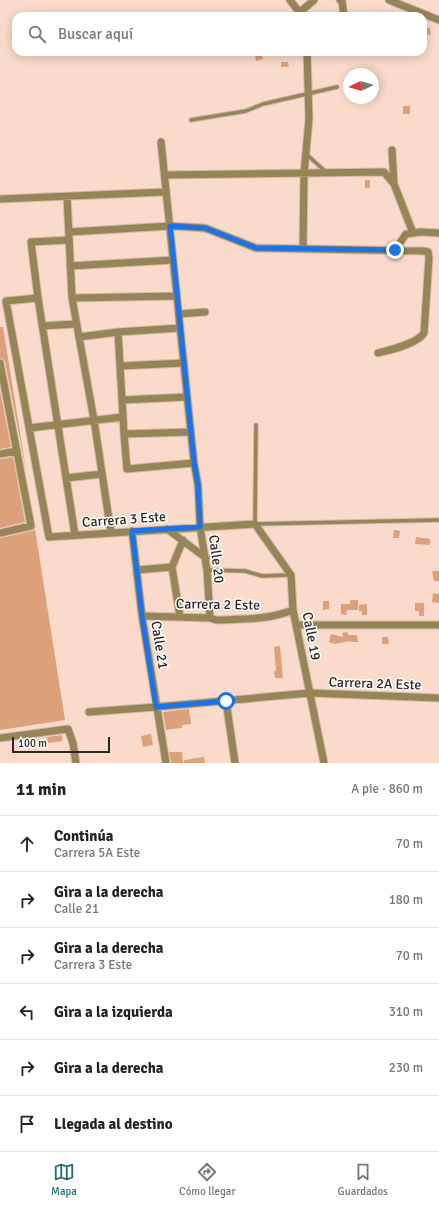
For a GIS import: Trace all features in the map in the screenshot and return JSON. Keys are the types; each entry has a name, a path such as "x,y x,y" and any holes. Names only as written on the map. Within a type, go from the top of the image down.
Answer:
{"street":[{"path":"290,0 299,12"},
{"path":"303,12 314,0"},
{"path":"340,0 342,1 343,12"},
{"path":"389,0 419,12"},
{"path":"427,15 439,20"},
{"path":"303,249 304,174 309,119 307,56"},
{"name":"Calle 20","path":"161,142 194,463 198,485 200,527 206,558 210,618"},
{"path":"392,150 394,184 413,233"},
{"path":"165,175 327,174 384,172 394,184"},
{"path":"0,199 166,192"},
{"path":"67,196 72,298 94,420 111,533"},
{"path":"75,535 42,326 31,242 69,236 170,226 205,228 256,248 395,250 428,252 429,258 424,333 422,337 402,346 378,353"},
{"path":"395,250 406,234 420,232 439,233"},
{"path":"70,266 173,260"},
{"path":"72,298 177,296"},
{"path":"38,298 6,301 29,428 123,417"},
{"path":"179,314 205,312"},
{"path":"42,326 76,324"},
{"path":"79,337 118,332 180,328"},
{"path":"118,332 127,469 194,463"},
{"path":"0,363 2,380 32,526 0,533"},
{"path":"120,366 184,363"},
{"path":"122,400 187,397"},
{"name":"Carrera 3 Este","path":"29,428 49,537 255,524"},
{"path":"124,434 191,432"},
{"path":"0,454 17,451"},
{"path":"66,478 102,474"},
{"path":"255,524 291,575"},
{"path":"167,529 206,558"},
{"name":"Calle 21","path":"132,531 142,616 166,763"},
{"path":"180,617 172,567 183,540"},
{"path":"137,570 172,567"},
{"name":"Calle 19","path":"291,575 293,610 324,763"},
{"name":"Carrera 2 Este","path":"142,616 210,618 216,620 268,618 293,610"},
{"path":"296,625 439,625"},
{"name":"Carrera 2A Este","path":"89,712 310,693 439,698"},
{"path":"226,701 236,763"},
{"path":"0,738 68,729 73,743 76,763"}],"lane":[{"path":"191,120 246,111 263,104 337,87"},
{"path":"306,154 327,174"},
{"path":"256,425 255,524 439,520"},
{"path":"207,570 245,571 262,576 291,575"}],"building":[{"path":"427,28 430,28 431,35 427,35"},
{"path":"255,56 262,56 263,59 256,61"},
{"path":"281,62 288,62 289,67 281,67"},
{"path":"403,106 410,106 410,114 403,114"},
{"path":"365,180 370,180 370,188 365,188"},
{"path":"0,327 3,327 27,476 5,362 0,358"},
{"path":"0,390 11,447 0,449"},
{"path":"13,457 25,522 0,528 0,459"},
{"path":"35,529 65,720 0,730 0,538"},
{"path":"394,530 400,531 399,538 393,538"},
{"path":"416,537 430,539 430,545 415,544"},
{"path":"432,571 439,571 439,581 434,581"},
{"path":"433,593 439,594 439,603 432,602"},
{"path":"350,600 358,600 358,610 347,610 346,615 341,614 341,604 350,604"},
{"path":"323,601 329,601 329,609 323,610"},
{"path":"415,603 424,603 424,616 419,616 419,611 415,611"},
{"path":"367,604 367,615 362,615 362,611 359,611 359,605"},
{"path":"348,632 348,635 357,635 358,642 351,641 335,644 329,642 331,634 343,637 342,633"},
{"path":"382,637 388,637 389,644 382,644"},
{"path":"280,646 283,678 275,678 274,671 276,671 274,647"},
{"path":"189,709 191,724 182,725 182,728 166,730 163,712"},
{"path":"151,734 153,745 143,747 141,736"},
{"path":"62,735 62,741 48,743 47,737"},
{"path":"169,752 182,752 183,763 171,763"},
{"path":"204,757 205,763 184,763 184,760"}],"route":[{"path":"226,701 156,707 142,616 132,531 200,527 198,485 194,463 170,226 205,228 256,248 395,250"}]}
